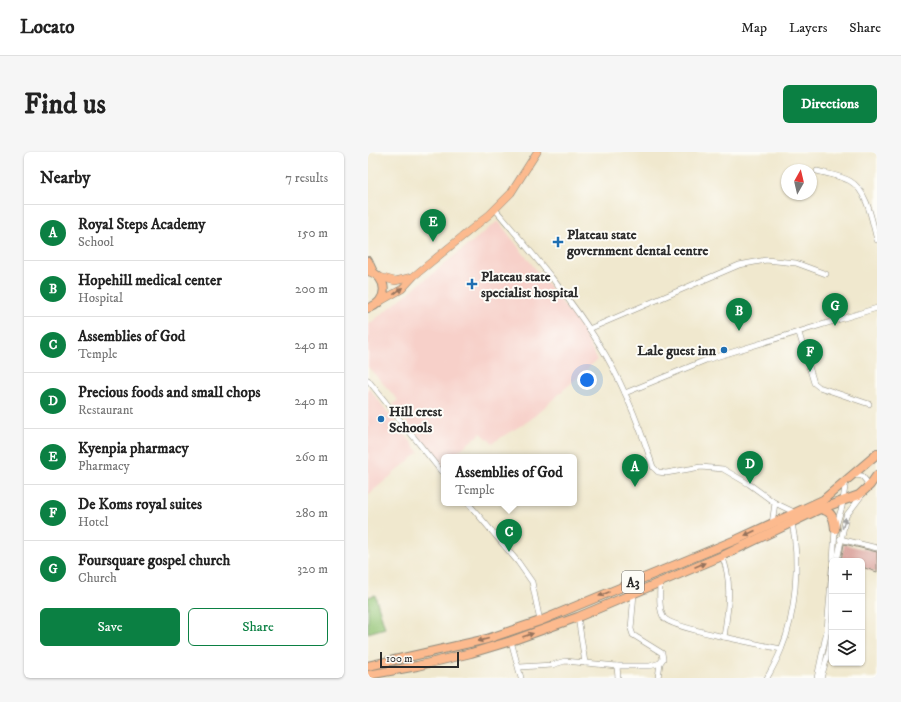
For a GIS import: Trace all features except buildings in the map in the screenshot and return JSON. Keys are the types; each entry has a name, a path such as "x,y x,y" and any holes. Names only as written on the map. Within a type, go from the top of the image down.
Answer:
{"highway":[{"path":"368,261 384,287 382,298 374,305 368,314"},
{"name":"A3","path":"368,666 487,639 540,621 682,562 772,524 823,500 877,454"},
{"name":"A3","path":"368,675 417,666 511,641 578,617 722,556 820,509 859,495 877,475"},
{"path":"820,509 831,513 834,520 835,529"},
{"path":"682,562 680,568 685,571"}],"main road":[{"path":"374,305 394,295 414,276 496,209 524,175 537,152"},
{"path":"374,273 395,281 414,276"}],"street":[{"path":"817,172 850,181 860,189 865,200 877,240"},
{"path":"496,209 559,285 600,345 637,419 653,467 658,472 666,473 701,467 723,469 749,484 775,503 796,512"},
{"path":"589,329 739,265 766,260 796,263 826,274"},
{"path":"625,393 706,360 799,333 877,308"},
{"path":"799,333 814,383 819,387 869,404"},
{"path":"368,380 441,471"},
{"path":"833,558 835,529 849,478 862,476 867,482 866,489 846,516 840,539 837,558"},
{"path":"772,524 775,503"},
{"path":"471,506 518,562 532,582 540,621"},
{"path":"767,678 782,649 790,616 796,576 796,541 792,523"},
{"path":"840,539 877,548"},
{"path":"722,556 727,567 729,584 724,637"},
{"path":"660,582 661,610 664,618 674,624 724,637 782,649"},
{"path":"634,593 631,629 633,635 662,653 663,659 660,663 658,678"},
{"path":"817,678 827,630 830,594"},
{"path":"578,617 585,663"},
{"path":"821,678 829,651 832,630"},
{"path":"511,641 520,667 521,678"},
{"path":"520,667 552,665 566,660 617,666 650,666 660,663"},
{"path":"617,666 618,678"}],"shaded area":[{"path":"498,221 581,327 597,360 530,420 492,443 481,433 455,454 441,454 441,466 393,404 398,400 368,367 368,325"},
{"name":"Hill crest Schools","path":"368,387 419,452 368,495"}],"green space":[{"path":"375,595 385,628 368,633 368,597"}],"place":[{"name":"Kyenpia pharmacy","path":"433,242"},
{"name":"Plateau state government dental centre","path":"558,242"},
{"name":"Plateau state specialist hospital","path":"472,284"},
{"name":"Foursquare gospel church","path":"835,326"},
{"name":"Hopehill medical center","path":"739,331"},
{"name":"Lale guest inn","path":"724,350"},
{"name":"De Koms royal suites","path":"810,372"},
{"name":"Hill crest Schools","path":"381,419"},
{"name":"Precious foods and small chops","path":"750,484"},
{"name":"Royal Steps Academy","path":"635,487"},
{"name":"Assemblies of God","path":"509,552"}]}
